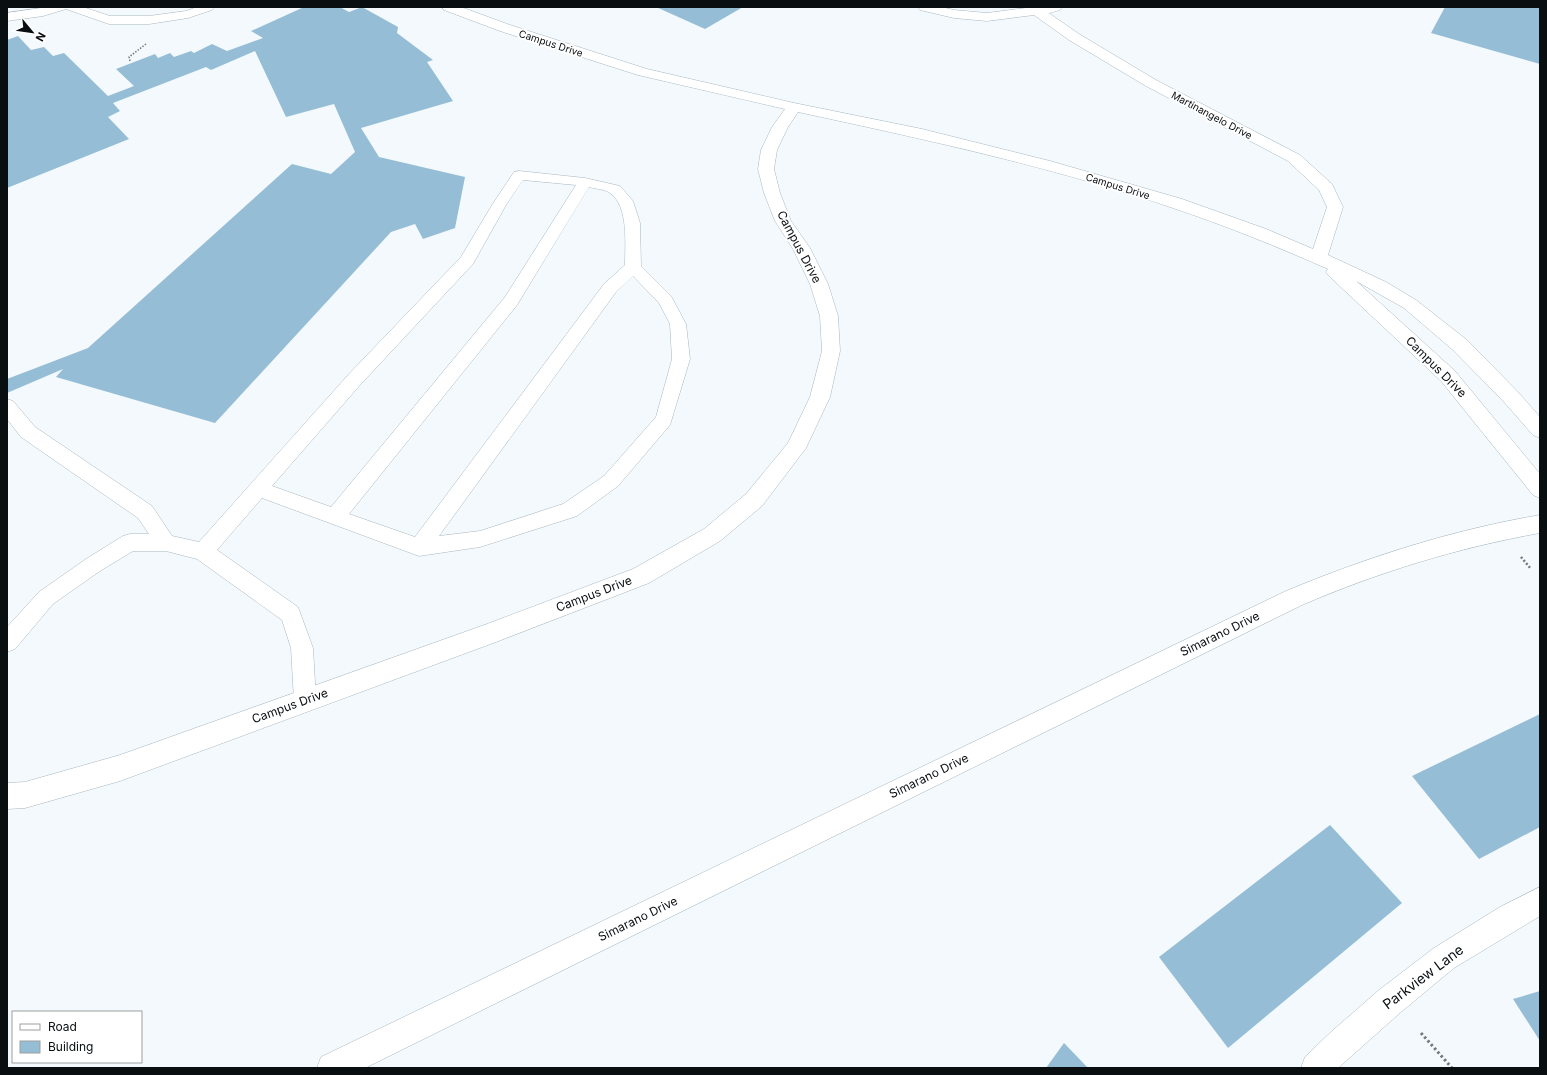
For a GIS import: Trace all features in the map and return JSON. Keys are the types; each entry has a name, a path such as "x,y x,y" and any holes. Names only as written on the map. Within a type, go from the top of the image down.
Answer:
{"street":[{"name":"Campus Drive","path":"449,7 506,28 643,72 794,108 922,134 1044,164 1176,203 1260,233 1380,286 1410,304 1460,345 1511,397 1540,430"},
{"path":"925,7 954,14 987,17 1035,9"},
{"name":"Martinangelo Drive","path":"1035,9 1074,36 1151,83 1294,158 1326,188 1335,208 1319,258"},
{"name":"Campus Drive","path":"7,796 25,795 120,768 488,634 641,576 712,535 754,500 796,448 820,397 831,351 829,316 819,284 801,248 783,221 772,193 766,169 769,150 780,127 794,108"},
{"name":"Campus Drive","path":"1319,258 1448,376 1540,488"},
{"name":"Simarano Drive","path":"332,1068 1294,598 1350,575 1404,556 1471,538 1540,524"},
{"name":"Parkview Lane","path":"1316,1068 1378,1011 1444,958 1540,901"}],"lane":[{"path":"7,17 70,7 109,20 141,20 188,14 208,7"},
{"path":"1035,9 1056,7"},
{"path":"203,552 258,489 354,380 467,260 499,205 520,175 585,182 615,189 626,201 632,223 633,267 665,300 678,324 681,359 664,420 611,481 570,510 480,539 419,547 258,489"},
{"path":"336,517 511,301 585,182"},
{"path":"419,547 610,288 633,267"},
{"path":"7,406 28,432 145,512 166,543"},
{"path":"7,642 46,598 93,564 130,542 166,543 203,552 291,614 302,648 305,700"}],"path":[{"path":"130,61 129,57 149,42"},
{"path":"1519,555 1531,569"},
{"path":"1421,1033 1452,1068"}],"building":[{"path":"304,7 340,7 349,12 362,7 398,27 397,33 433,60 427,62 453,101 361,128 379,157 465,177 455,228 423,239 415,224 391,232 215,423 56,377 63,369 7,393 7,379 88,348 292,164 331,174 355,152 334,104 286,117 255,51 211,70 206,67 113,103 120,111 108,117 129,139 7,188 7,40 18,36 31,50 44,47 53,56 64,53 108,96 134,86 116,69 155,54 158,58 170,53 174,57 191,51 194,53 212,44 227,51 263,38 251,31"},
{"path":"656,7 743,7 705,29"},
{"path":"1445,7 1540,7 1540,64 1431,33"},
{"path":"1540,714 1540,827 1479,859 1412,776"},
{"path":"1330,825 1402,903 1228,1048 1159,957"},
{"path":"1540,991 1540,1041 1513,999"},
{"path":"1064,1043 1088,1068 1046,1068"}]}
